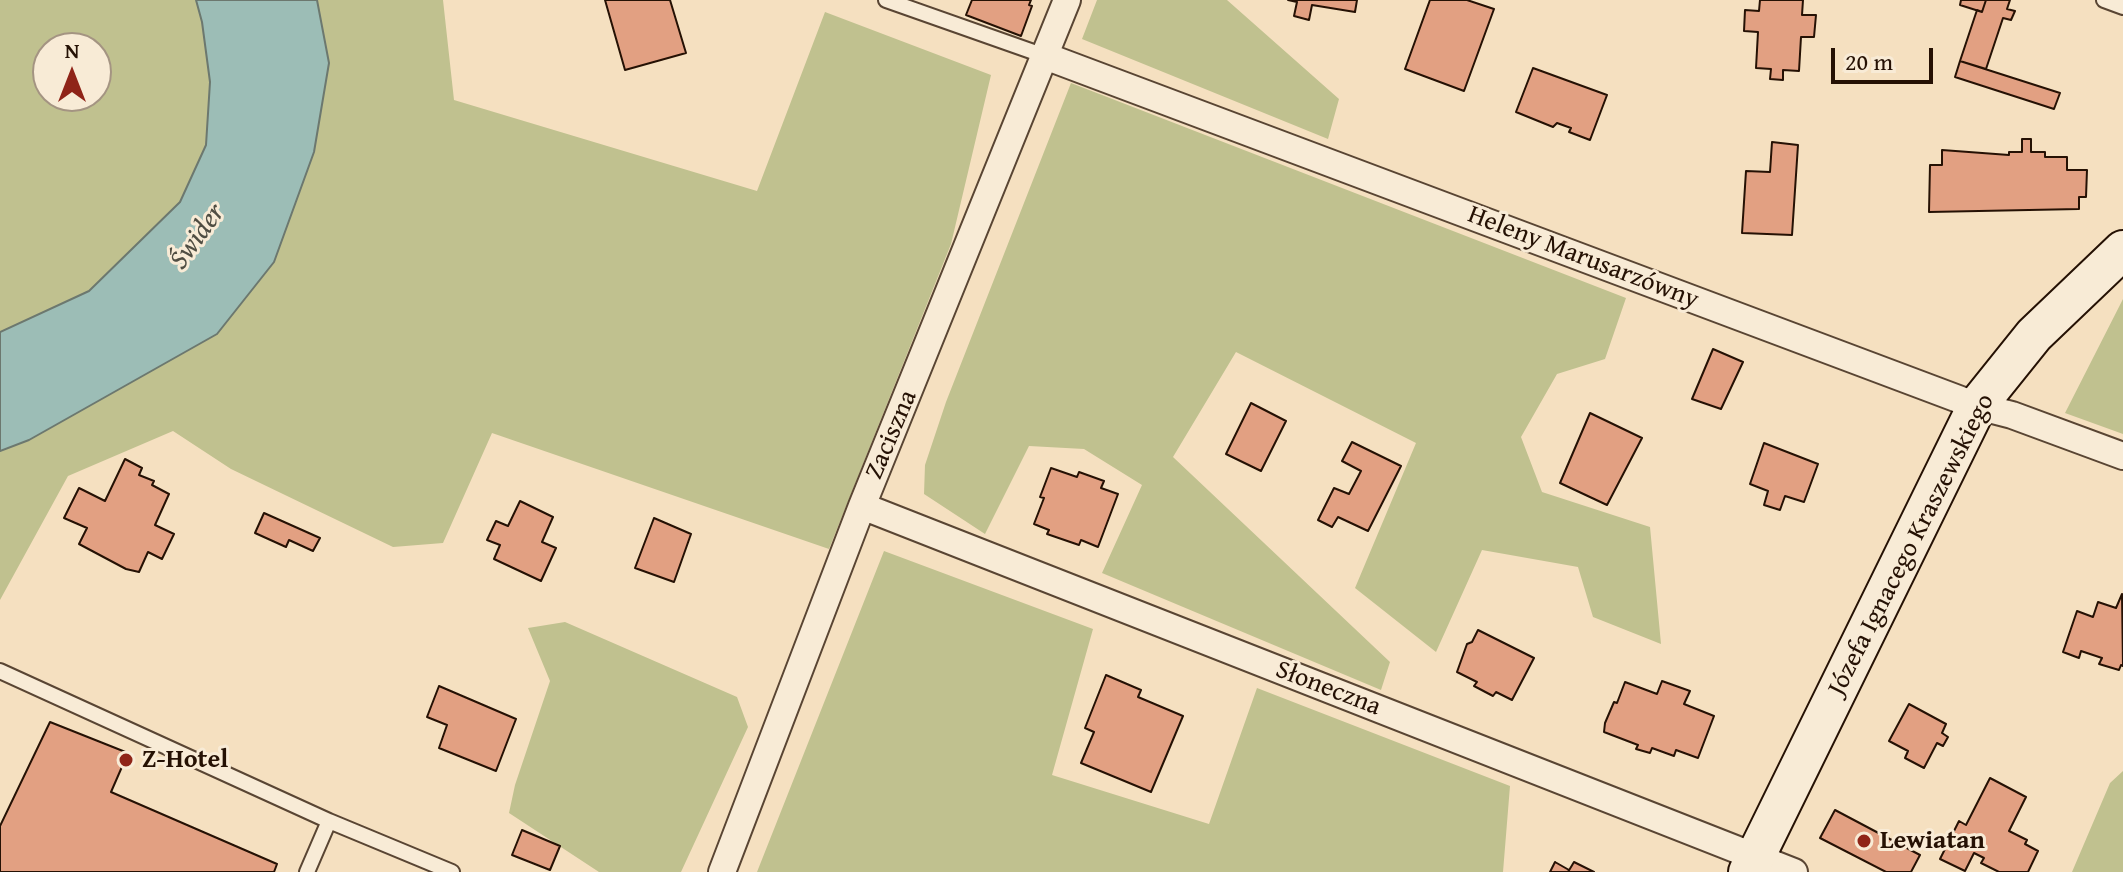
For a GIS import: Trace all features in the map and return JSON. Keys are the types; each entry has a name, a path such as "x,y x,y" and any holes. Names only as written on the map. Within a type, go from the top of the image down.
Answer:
{"street":[{"name":"Zaciszna","path":"722,872 862,506 1067,0"},
{"name":"Heleny Marusarzówny","path":"1045,56 1977,406 2012,415 2123,456"},
{"name":"Józefa Ignacego Kraszewskiego","path":"1752,864 1977,406 2034,335 2123,250"},
{"name":"Słoneczna","path":"862,506 1752,864 1794,872"}],"lane":[{"path":"886,0 1045,56"},
{"path":"2104,0 2123,7"},
{"path":"0,671 329,821 452,872"},
{"path":"307,872 329,821"}],"green space":[{"path":"0,0 196,0 210,82 206,145 180,202 89,291 0,332"},
{"path":"317,0 443,0 454,100 757,191 825,12 991,75 951,244 829,549 492,433 443,543 393,547 231,469 173,431 68,476 0,600 0,451 29,440 217,334 314,152 329,63"},
{"path":"1097,0 1227,0 1339,99 1328,139 1082,39"},
{"path":"1071,83 1626,298 1605,359 1557,374 1521,437 1542,492 1650,527 1661,644 1593,617 1578,567 1482,550 1436,652 1355,588 1416,443 1236,352 1173,457 1390,662 1381,690 1102,573 1142,485 1084,449 1029,446 985,534 924,494 925,465 946,402"},
{"path":"2123,299 2123,434 2065,413"},
{"path":"884,551 1093,629 1052,775 1209,824 1257,688 1510,786 1503,872 757,872"},
{"path":"565,622 737,697 748,727 681,872 599,872 509,813 515,785 550,681 528,628"},
{"path":"2123,771 2123,872 2072,872 2110,783"}],"water":[{"name":"Świder","path":"196,0 317,0 329,63 314,152 274,262 217,334 29,440 0,451 0,332 89,291 180,202 206,145 210,82"}],"building":[{"path":"605,0 670,0 686,53 625,70"},
{"path":"972,0 1031,0 1029,5 1032,6 1021,36 966,15"},
{"path":"1288,0 1357,0 1355,12 1312,5 1309,20 1294,16 1297,2"},
{"path":"1430,0 1467,0 1494,9 1464,91 1405,69"},
{"path":"1760,0 1803,0 1802,15 1816,15 1814,37 1801,37 1799,71 1783,70 1783,80 1770,79 1771,69 1756,68 1758,32 1744,31 1745,10 1759,11"},
{"path":"1961,0 1986,0 1982,12 1960,5"},
{"path":"1986,0 2010,0 2007,9 2015,11 2011,20 2003,18 1986,69 1960,61 1977,10 1982,12"},
{"path":"1960,61 2060,93 2054,109 1955,77"},
{"path":"1533,68 1607,95 1590,140 1569,132 1571,128 1557,123 1553,127 1516,112"},
{"path":"2022,139 2031,139 2031,152 2045,152 2045,157 2067,157 2067,170 2087,170 2086,197 2079,197 2079,209 1929,212 1930,165 1942,165 1942,150 2009,155 2009,152 2022,152"},
{"path":"1772,142 1798,145 1792,235 1742,233 1746,171 1770,172"},
{"path":"1713,349 1743,362 1721,409 1692,399"},
{"path":"1251,403 1286,421 1261,471 1226,454"},
{"path":"1590,413 1642,438 1607,505 1560,483"},
{"path":"1352,442 1401,466 1368,531 1338,517 1332,527 1318,520 1334,488 1349,494 1361,471 1342,461"},
{"path":"1764,443 1818,464 1804,502 1785,496 1780,510 1764,505 1768,491 1750,484"},
{"path":"125,459 142,468 139,475 154,481 152,485 169,494 155,525 174,534 162,559 148,552 139,572 126,569 79,544 87,528 64,518 79,488 105,501"},
{"path":"1051,468 1077,477 1079,472 1104,481 1101,488 1118,494 1098,547 1081,540 1079,545 1047,534 1049,530 1034,524"},
{"path":"520,501 553,517 542,542 556,548 541,581 494,559 500,545 487,540 496,521 508,526"},
{"path":"264,513 320,538 313,551 289,540 286,547 255,533"},
{"path":"654,518 691,534 674,582 635,568"},
{"path":"2122,594 2123,666 2119,670 2099,664 2102,658 2081,651 2079,658 2063,652 2077,611 2093,617 2098,602 2116,608"},
{"path":"1478,630 1534,658 1512,700 1496,692 1493,696 1474,686 1477,682 1457,672 1467,644 1472,642"},
{"path":"1106,675 1141,690 1138,697 1183,716 1151,792 1081,763 1094,732 1085,728"},
{"path":"1662,681 1690,691 1684,704 1714,716 1698,758 1676,750 1674,756 1652,748 1650,753 1604,732 1605,723 1625,682 1657,694"},
{"path":"439,686 516,719 496,771 439,748 447,725 427,717"},
{"path":"1909,704 1946,724 1942,733 1948,737 1943,746 1937,743 1924,768 1905,758 1908,751 1889,741"},
{"path":"50,722 128,753 111,792 277,864 274,872 0,872 0,826"},
{"path":"1990,778 2026,797 2009,831 2027,840 2025,844 2038,851 2028,872 1999,872 1981,863 1984,858 1974,853 1965,871 1940,859 1959,821 1966,825"},
{"path":"1835,810 1920,855 1911,872 1886,872 1820,838"},
{"path":"522,830 560,846 550,870 512,855"},
{"path":"1555,862 1569,870 1568,872 1550,872"},
{"path":"1574,862 1594,872 1568,872"}],"place":[{"name":"Z-Hotel","path":"126,760"},
{"name":"Lewiatan","path":"1864,841"}]}
